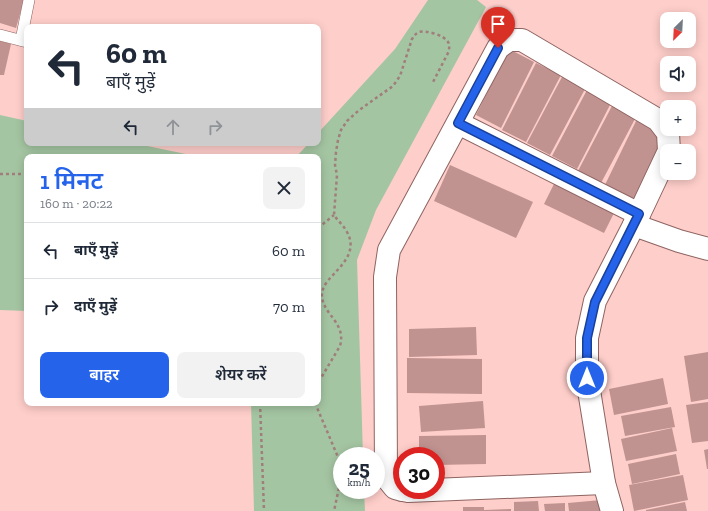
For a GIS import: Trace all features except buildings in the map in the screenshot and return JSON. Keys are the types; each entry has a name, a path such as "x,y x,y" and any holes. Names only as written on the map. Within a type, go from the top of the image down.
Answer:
{"street":[{"path":"393,486 386,477 385,277 389,250 498,48 509,40 522,40 658,120 668,133 669,144"},
{"path":"458,123 637,220 679,241 708,249"},
{"path":"612,511 604,483 587,378 587,338 595,302 637,220 660,170"},
{"path":"445,489 604,483"}],"lane":[{"path":"26,24 29,0"},
{"path":"0,35 24,41"}],"path":[{"path":"321,378 336,353 341,341 340,330 325,306 322,294 328,281 346,260 350,248 347,232 334,215 337,175 335,165 336,152 341,130 358,111 393,86 400,76 414,35 420,32 433,33 445,38 450,46 432,84"},
{"path":"0,174 24,174"},
{"path":"321,226 334,215"},
{"path":"260,406 264,511"},
{"path":"316,406 338,457 340,483 334,511"}],"green space":[{"path":"428,0 477,0 486,7 376,210 357,260 363,447 333,447 333,499 364,499 365,511 254,511 251,406 321,406 321,154 299,154 306,146 321,146 321,130 395,49"},
{"path":"0,115 24,120 24,146 147,146 186,154 24,154 24,311 0,310"}],"route":[{"path":"498,48 458,123 639,214 595,302 587,338 587,378"}]}
